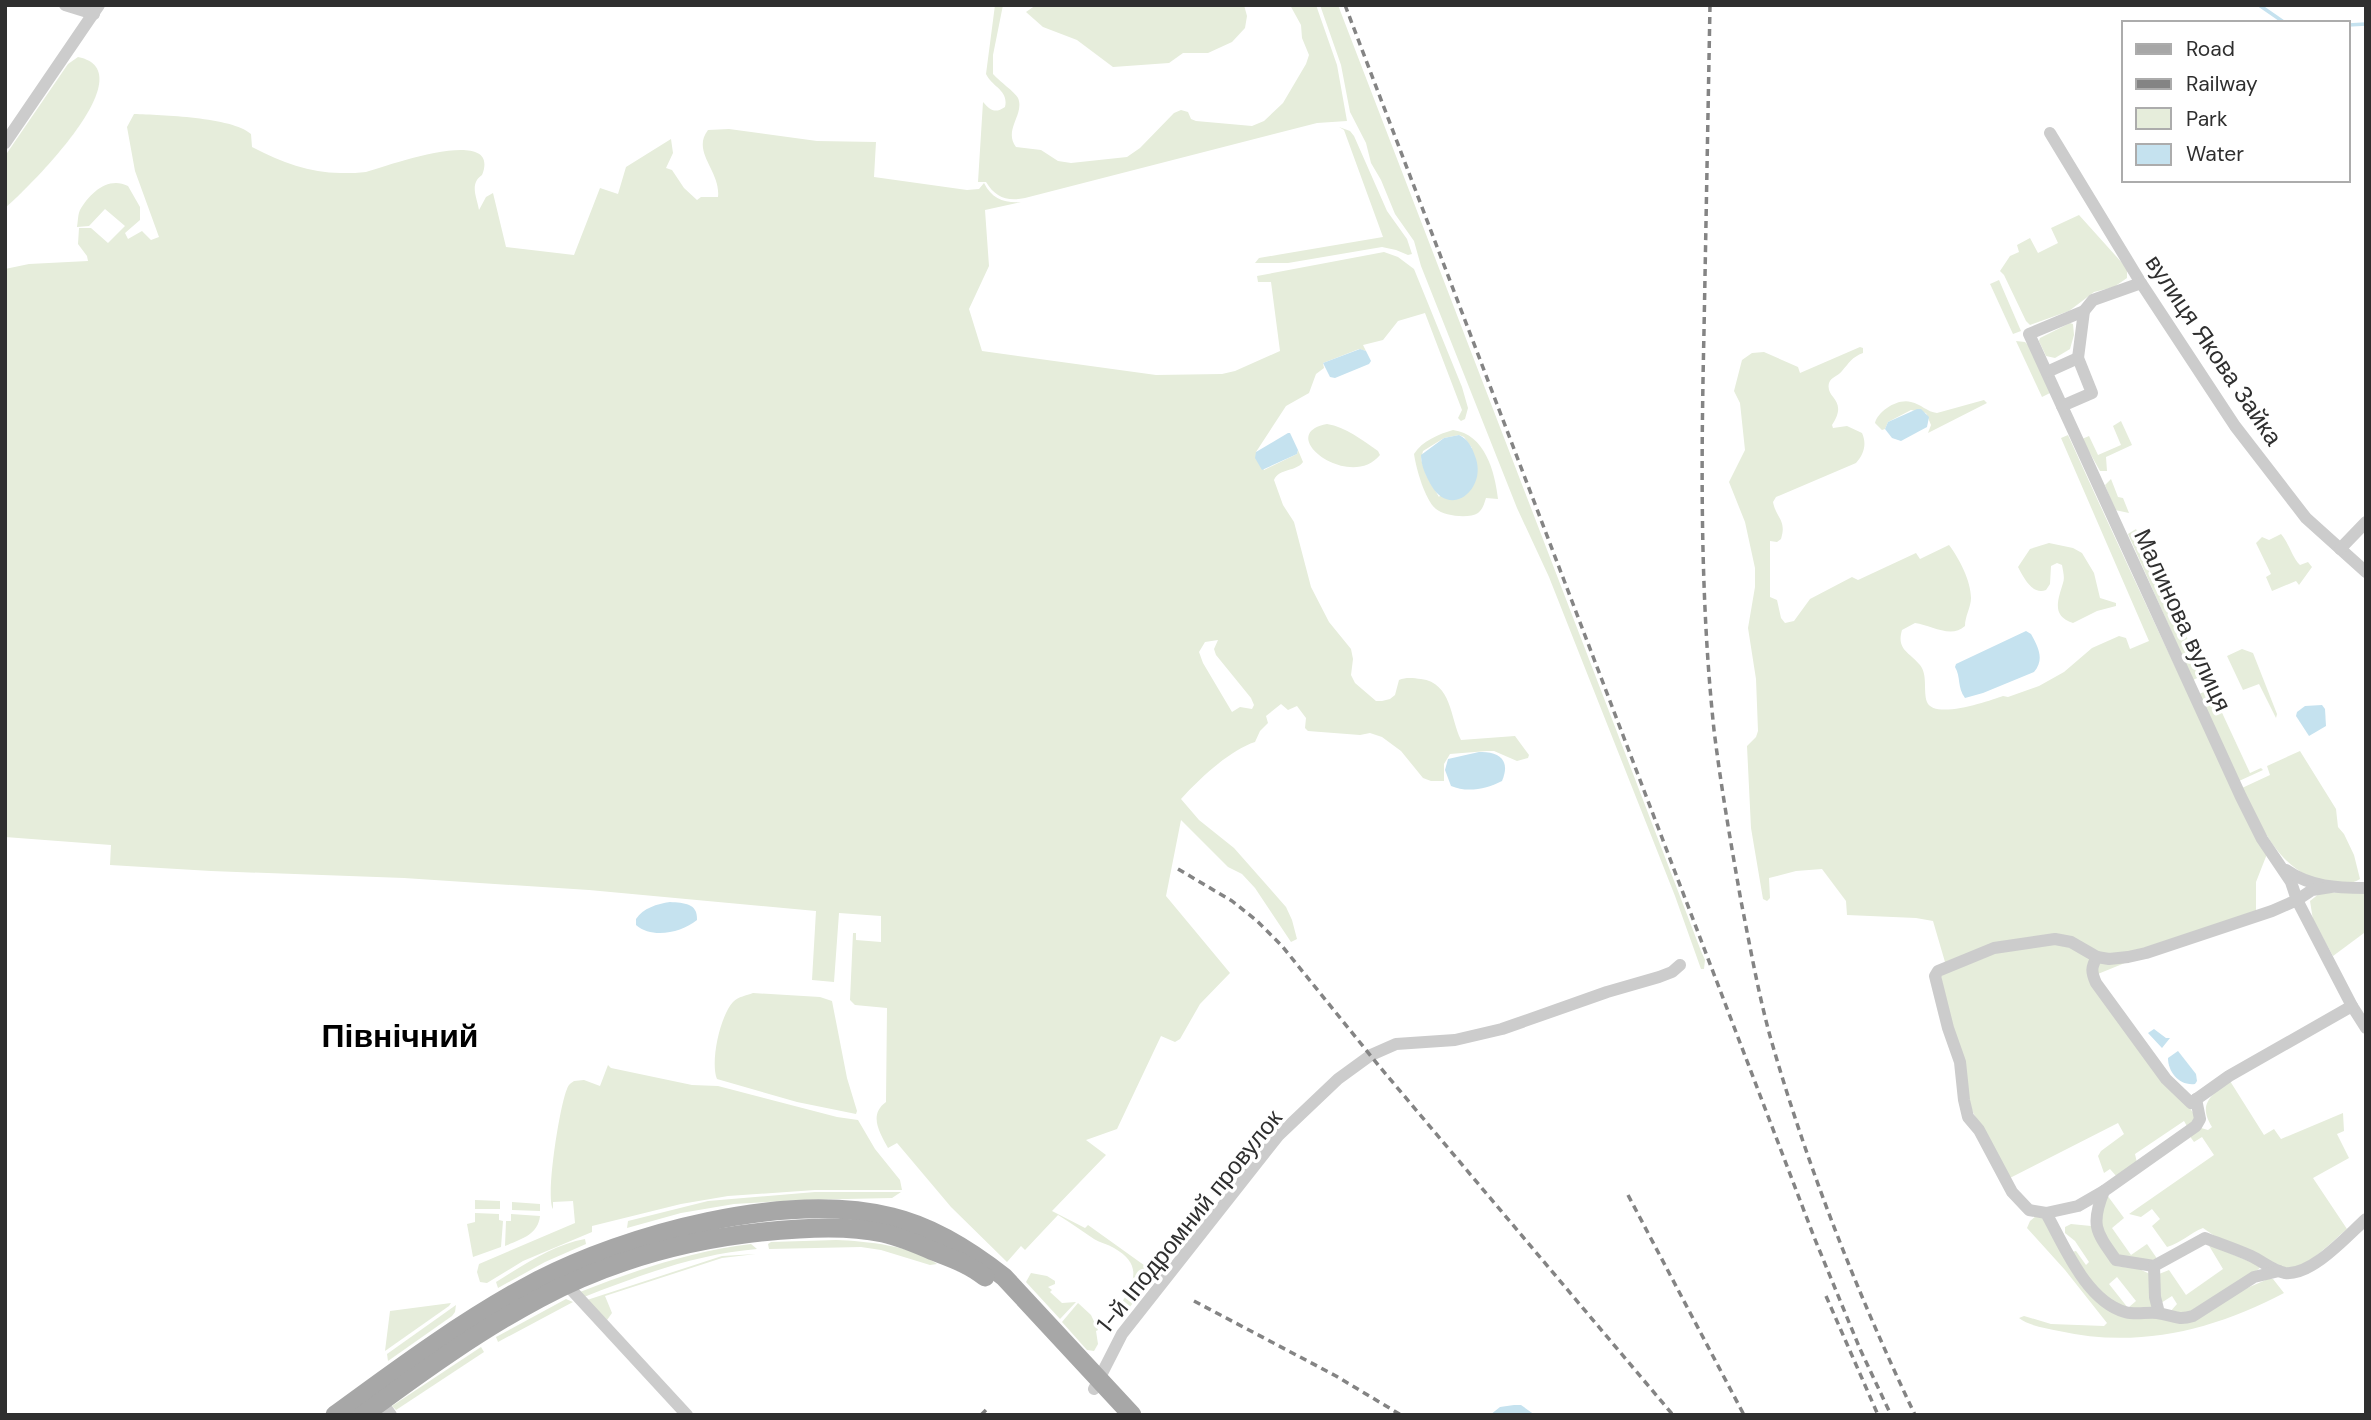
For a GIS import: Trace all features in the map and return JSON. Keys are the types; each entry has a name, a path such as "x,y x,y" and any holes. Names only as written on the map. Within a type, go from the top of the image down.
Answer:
{"main road":[{"path":"335,1415 500,1302 586,1259 629,1243 704,1222 753,1214 817,1210 845,1210 894,1217 923,1227 969,1251 1004,1277 1097,1384 1115,1415"},
{"path":"363,1415 386,1408 473,1338 567,1285 629,1261 717,1237 841,1228 885,1233 978,1271 1132,1415"}],"street":[{"path":"5,142 97,9 65,5"},
{"name":"вулиця Якова Зайка","path":"2050,133 2141,282 2235,426 2306,517 2366,572"},
{"name":"Малинова вулиця","path":"2141,282 2093,300 2084,311 2029,334 2241,797 2262,839 2295,890 2297,900 2351,1006 2366,1028"},
{"path":"2063,406 2092,393 2078,358 2084,311"},
{"path":"2047,372 2078,358"},
{"path":"2340,549 2366,522"},
{"path":"2283,868 2302,880 2331,887"},
{"path":"2097,957 2092,966 2096,983 2166,1079 2194,1101 2200,1119 2196,1126 2104,1191 2078,1206 2046,1213 2029,1210 2012,1192 1979,1130 1968,1117 1960,1062 1934,981 1938,971 1994,948 2045,940 2063,940 2097,957 2109,959 2146,953 2297,900 2312,890 2331,887 2366,888"},
{"name":"1-й Іподромний провулок","path":"1097,1384 1113,1349 1128,1327 1278,1136 1338,1079 1371,1055 1396,1044 1455,1040 1486,1034 1659,977 1672,972 1680,965"},
{"path":"2194,1101 2229,1076 2351,1006"},
{"path":"2104,1191 2096,1226 2097,1233 2116,1260 2154,1266 2205,1238 2279,1271 2293,1273 2308,1268 2323,1257 2366,1219"},
{"path":"2046,1213 2078,1272 2102,1299 2126,1313 2159,1313 2177,1319 2193,1316 2254,1277 2279,1271"},
{"path":"2154,1266 2155,1297 2159,1313"},
{"path":"567,1285 687,1415"}],"green space":[{"path":"995,5 1003,5 993,55 993,74 1018,98 1019,110 1013,128 1013,141 1016,147 1041,150 1058,161 1071,163 1127,157 1140,148 1174,113 1181,110 1188,112 1191,119 1196,121 1252,126 1264,121 1283,103 1309,55 1302,38 1301,25 1290,5 1316,5 1337,65 1347,121 1317,123 1025,198 1002,197 986,182 978,182 983,102 995,111 1005,107 1006,101 1005,96 986,74"},
{"path":"1036,5 1244,5 1247,16 1245,28 1232,42 1208,53 1183,53 1169,63 1113,67 1077,40 1043,27 1026,12"},
{"path":"1320,5 1338,5 1705,960 1704,969 1701,969 1675,896 1549,577 1517,508 1421,266 1414,241 1395,214 1371,163 1366,143 1350,112 1341,65"},
{"path":"78,57 96,67 99,84 91,106 56,156 5,208 5,156 68,64"},
{"path":"134,114 213,120 242,128 251,134 252,147 285,162 332,173 366,172 438,152 475,152 484,160 482,175 475,187 479,210 486,197 493,193 506,247 574,255 600,188 618,194 626,167 671,139 673,153 666,168 672,170 684,188 697,200 701,197 718,197 718,188 704,154 704,138 708,130 729,129 817,141 876,142 874,177 967,190 979,189 984,183 999,199 1021,202 985,210 989,266 969,309 982,351 1156,375 1222,374 1280,351 1271,282 1258,282 1257,276 1384,252 1398,257 1414,269 1462,387 1468,408 1465,419 1461,421 1458,418 1462,410 1425,313 1398,321 1383,340 1363,345 1366,351 1359,349 1323,363 1324,368 1316,374 1309,393 1286,406 1256,452 1264,470 1297,454 1298,450 1303,462 1276,476 1274,480 1283,505 1294,522 1311,587 1329,622 1351,649 1351,675 1355,683 1376,701 1382,701 1395,695 1399,680 1404,678 1431,682 1444,694 1461,740 1515,736 1529,755 1528,758 1517,761 1494,751 1450,754 1444,764 1444,781 1431,781 1423,778 1401,751 1382,737 1370,733 1360,735 1308,731 1305,728 1306,718 1297,706 1288,710 1281,704 1266,716 1268,723 1255,742 1225,758 1181,799 1199,820 1234,848 1286,907 1297,939 1291,942 1255,888 1242,874 1228,867 1181,820 1166,896 1230,973 1200,1004 1180,1039 1175,1042 1161,1036 1117,1129 1086,1140 1106,1155 1052,1211 1085,1228 1088,1225 1155,1273 1121,1319 1116,1312 1133,1278 1130,1262 1124,1255 1058,1215 1025,1250 1021,1246 1007,1262 951,1207 897,1143 888,1148 877,1124 878,1113 886,1102 887,1008 855,1005 850,1000 853,933 856,933 856,940 881,942 881,916 839,913 834,982 812,980 816,911 589,890 404,878 110,865 111,845 5,837 5,269 29,264 88,261 78,244 79,228 91,228 108,243 125,226 105,209 89,226 77,227 80,210 89,198 100,188 113,183 128,186 140,207 140,220 125,233 128,239 142,231 151,240 159,237 135,171 127,127","holes":["1218,640 1214,649 1251,698 1254,705 1252,709 1240,707 1232,712 1199,652 1205,642"]},
{"path":"1339,127 1350,131 1354,136 1387,211 1407,239 1412,254 1382,247 1288,263 1255,263 1259,258 1383,237 1344,130"},
{"path":"2079,215 2124,265 2127,278 2114,287 2094,292 2069,311 2030,325 2000,271 2010,256 2019,252 2017,245 2030,238 2038,253 2058,243 2051,228"},
{"path":"1999,280 2021,331 2013,334 1990,284"},
{"path":"2073,324 2074,335 2070,349 2055,358 2046,356 2040,338"},
{"path":"2016,341 2025,342 2029,346 2050,393 2042,397"},
{"path":"1863,348 1863,353 1853,358 1831,379 1829,388 1838,410 1833,428 1847,426 1862,433 1864,449 1861,456 1856,463 1776,497 1773,502 1782,523 1783,533 1777,542 1770,541 1770,597 1777,600 1781,618 1785,623 1794,621 1810,599 1852,577 1858,580 1916,553 1920,559 1949,545 1969,584 1971,601 1965,626 1959,630 1947,631 1915,623 1902,630 1901,637 1902,646 1922,669 1927,702 1932,707 1962,708 2039,686 2064,672 2092,648 2119,636 2126,638 2130,649 2149,641 2061,438 2068,435 2165,646 2267,854 2256,882 2256,914 2201,932 2088,978 2195,1115 2195,1121 2188,1128 2184,1121 2135,1154 2137,1163 2117,1177 2110,1169 2104,1173 2098,1156 2124,1134 2118,1123 2006,1180 1970,1106 1941,977 1945,962 1933,921 1847,915 1846,901 1822,869 1796,871 1769,878 1770,898 1767,901 1763,899 1751,828 1747,746 1758,731 1756,679 1748,628 1755,587 1755,568 1745,522 1729,482 1745,450 1740,403 1734,391 1742,360 1752,353 1764,352 1798,367 1800,373"},
{"path":"1984,400 1987,403 1928,433 1931,425 1926,413 1911,410 1888,422 1885,429 1882,430 1875,423 1884,410 1900,402 1915,403 1937,413"},
{"path":"2121,421 2132,445 2106,457 2107,471 2100,471 2082,439 2089,436 2098,455 2121,445 2113,426"},
{"path":"1327,424 1354,434 1380,455 1367,465 1351,467 1322,457 1312,448 1308,438 1313,430"},
{"path":"1453,430 1464,433 1481,446 1494,477 1498,499 1486,498 1481,510 1474,515 1450,515 1436,509 1428,499 1419,475 1414,454 1417,449 1437,436","holes":["1459,435 1464,437 1472,448 1439,497 1426,475 1421,459 1423,451 1444,438"]},
{"path":"2111,479 2118,497 2123,498 2129,513 2115,510 2105,485"},
{"path":"2136,529 2203,672 2208,673 2193,680 2128,534"},
{"path":"2281,534 2300,565 2308,562 2312,567 2299,585 2296,581 2272,591 2266,577 2271,574 2256,543 2262,537 2269,540"},
{"path":"2049,543 2073,548 2082,553 2094,573 2100,598 2116,603 2116,606 2097,611 2073,623 2061,616 2058,607 2064,579 2062,565 2057,563 2051,566 2050,584 2046,590 2041,591 2029,584 2018,567 2030,549"},
{"path":"2242,649 2253,653 2277,714 2276,718 2259,684 2243,690 2227,656"},
{"path":"2211,689 2250,773 2261,768 2263,770 2239,781 2199,694"},
{"path":"2300,751 2336,809 2338,827 2354,855 2360,879 2357,881 2344,883 2316,879 2288,862 2266,834 2242,788 2270,775 2267,766"},
{"path":"2366,892 2364,933 2333,956 2313,920 2310,901 2320,893"},
{"path":"753,993 820,997 832,1001 856,1114 797,1102 717,1079 716,1051 724,1018 735,1000"},
{"path":"608,1065 611,1068 692,1085 718,1086 858,1120 875,1149 900,1180 902,1190 815,1190 728,1196 681,1204 592,1226 592,1232 523,1261 487,1283 480,1282 477,1272 479,1264 575,1223 573,1201 553,1202 553,1209 551,1201 554,1150 561,1112 570,1084 584,1080 600,1086"},
{"path":"2230,1081 2264,1135 2274,1129 2281,1139 2343,1113 2344,1131 2337,1134 2349,1158 2313,1178 2347,1229 2319,1253 2296,1267 2288,1269 2219,1239 2203,1228 2167,1247 2152,1226 2160,1219 2152,1209 2141,1217 2129,1214 2214,1155 2202,1137 2194,1142 2189,1135 2201,1128 2208,1130 2212,1127 2206,1106 2212,1095"},
{"path":"815,1192 901,1192 892,1198 734,1204 681,1213 627,1228 628,1221 708,1201"},
{"path":"2107,1195 2124,1218 2112,1228 2131,1255 2147,1244 2158,1260 2153,1262 2119,1258 2100,1233 2103,1203"},
{"path":"475,1200 500,1201 500,1209 475,1209"},
{"path":"512,1202 540,1204 540,1211 512,1210"},
{"path":"475,1213 499,1214 499,1220 503,1221 501,1247 473,1257 467,1224 475,1222"},
{"path":"511,1214 540,1216 532,1232 505,1246 506,1221 511,1221"},
{"path":"2036,1216 2041,1216 2097,1298 2171,1321 2268,1279 2273,1279 2284,1293 2203,1326 2146,1337 2088,1336 2033,1325 2019,1318 2024,1316 2051,1324 2104,1326 2107,1323 2027,1228"},
{"path":"2071,1224 2091,1226 2096,1239 2116,1266 2139,1269 2150,1274 2152,1308 2131,1310 2123,1308 2098,1290 2073,1259 2072,1252 2076,1251 2086,1265 2089,1262 2075,1241 2065,1233 2065,1227","holes":["2117,1277 2136,1301 2128,1308 2109,1284"]},
{"path":"585,1239 586,1244 545,1262 498,1288 496,1282 527,1263 562,1246"},
{"path":"836,1240 875,1243 903,1249 937,1264 930,1265 881,1250 861,1247 769,1249 768,1244"},
{"path":"751,1244 757,1249 691,1261 648,1273 584,1297 580,1292 664,1262"},
{"path":"2208,1244 2260,1266 2259,1269 2184,1315 2170,1312 2177,1304 2172,1296 2161,1303 2159,1274 2169,1270 2186,1295 2223,1269"},
{"path":"756,1254 722,1258 605,1296 612,1313 607,1320 587,1300 722,1256"},
{"path":"1031,1273 1047,1276 1055,1281 1055,1284 1048,1287 1062,1303 1076,1302 1060,1319 1026,1282"},
{"path":"566,1299 573,1302 498,1342 496,1337"},
{"path":"451,1303 449,1306 385,1351 390,1311"},
{"path":"1078,1303 1091,1315 1098,1330 1098,1344 1094,1351 1087,1350 1062,1322"},
{"path":"456,1305 452,1316 388,1361 387,1354"},
{"path":"481,1347 484,1352 396,1410 392,1406"}],"water":[{"path":"1360,349 1366,351 1371,361 1369,364 1335,378 1330,377 1323,363"},
{"path":"1921,409 1929,417 1927,427 1901,441 1892,438 1885,429 1888,422"},
{"path":"1288,433 1298,450 1297,454 1262,470 1255,458 1256,452"},
{"path":"1459,435 1471,446 1478,468 1472,488 1465,496 1448,500 1439,495 1431,485 1421,455 1444,438"},
{"path":"2026,631 2031,634 2040,658 2034,672 1965,698 1956,664"},
{"path":"2322,705 2325,709 2326,726 2309,736 2296,716 2297,712 2305,706"},
{"path":"1479,752 1492,753 1501,758 1505,767 1502,781 1477,789 1451,786 1445,770 1448,759"},
{"path":"670,902 693,907 697,920 666,933 650,932 636,925 636,919 646,909"},
{"path":"2154,1029 2170,1038 2162,1048 2148,1033"},
{"path":"2178,1051 2196,1074 2195,1084 2184,1083 2172,1073 2168,1058"},
{"path":"1521,1405 1535,1415 1490,1415 1500,1407"}],"waterway":[{"path":"2259,5 2282,21"},
{"path":"2350,25 2366,24"}],"railway":[{"path":"1345,5 1814,1237 1860,1349 1891,1415"},
{"path":"1710,5 1702,481 1709,680 1720,773 1754,969 1784,1085 1835,1228 1873,1323 1915,1415"},
{"path":"1178,869 1232,901 1282,946 1379,1066 1673,1415"},
{"path":"1628,1195 1744,1415"},
{"path":"1826,1296 1878,1415"},
{"path":"1194,1301 1336,1376 1401,1415"},
{"path":"981,1415 987,1409"}],"district":[{"name":"Північний","path":"400,1036"}]}
